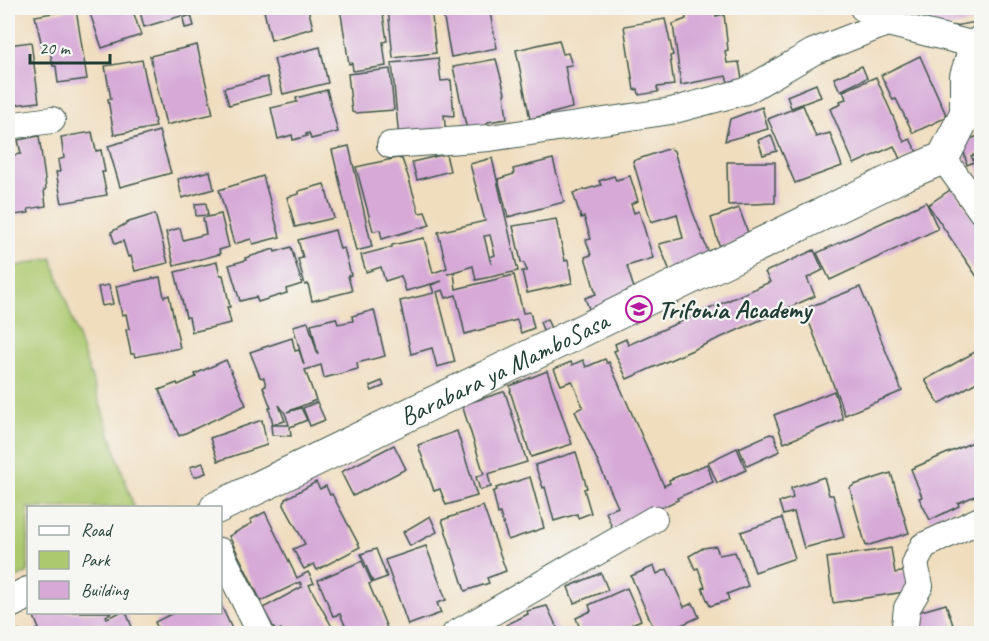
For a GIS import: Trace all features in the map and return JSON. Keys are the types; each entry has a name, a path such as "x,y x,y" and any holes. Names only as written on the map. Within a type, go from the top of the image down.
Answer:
{"street":[{"path":"863,8 887,23 979,43 966,76 966,113 944,158 981,212"},
{"path":"390,146 490,138 671,111 746,91 813,52 887,23"},
{"path":"8,126 52,120"},
{"name":"Barabara ya MamboSasa","path":"218,506 903,175 944,158"},
{"path":"455,633 654,519"},
{"path":"904,633 907,608 920,586 915,564 923,546 981,519"},
{"path":"222,556 261,633"},
{"path":"8,603 27,594"}],"green space":[{"path":"52,258 134,506 27,506 27,572 8,582 8,268"}],"building":[{"path":"88,8 132,8 141,35 102,48"},
{"path":"139,8 190,8 191,13 144,27"},
{"path":"275,8 308,8 313,28 271,40 264,11"},
{"path":"340,8 382,8 387,41 383,42 386,66 353,71 352,63 349,64"},
{"path":"388,8 431,8 436,53 393,58"},
{"path":"442,8 489,8 497,48 451,57"},
{"path":"685,8 714,8 716,16 724,14 727,63 739,62 742,79 728,82 726,76 681,85 673,24 686,19"},
{"path":"926,8 982,8 982,21 933,30 929,26"},
{"path":"76,9 87,79 58,83 56,66 53,66 49,45 42,46 35,16"},
{"path":"191,15 194,26 185,28 183,18"},
{"path":"665,19 673,55 670,56 674,85 657,87 658,92 639,95 638,89 634,90 624,26"},
{"path":"559,40 563,54 568,53 572,65 565,66 572,108 530,119 516,50"},
{"path":"31,42 39,102 14,105 8,45"},
{"path":"197,45 213,114 166,125 150,56"},
{"path":"320,47 328,83 283,94 274,59"},
{"path":"920,56 947,117 913,133 881,75"},
{"path":"438,58 441,81 451,80 454,116 444,115 446,133 399,139 392,63"},
{"path":"496,59 505,93 507,119 488,122 487,125 467,130 453,67"},
{"path":"142,60 156,127 114,135 105,66"},
{"path":"862,66 867,78 840,91 834,78"},
{"path":"390,69 394,110 352,112 348,74"},
{"path":"267,77 271,94 229,105 224,88"},
{"path":"876,77 904,142 910,139 917,152 900,159 894,146 854,164 830,109 846,99 843,91"},
{"path":"816,84 821,97 791,108 787,96"},
{"path":"327,90 338,132 311,139 309,133 306,134 307,136 293,140 292,135 278,139 271,108 297,102 296,98"},
{"path":"803,105 816,137 830,133 842,166 795,183 768,119"},
{"path":"762,107 768,129 725,141 730,119"},
{"path":"159,131 171,173 120,187 108,146"},
{"path":"92,132 96,151 101,150 105,172 102,172 107,195 62,203 56,172 60,172 58,160 64,158 61,137"},
{"path":"771,135 777,151 763,155 758,140"},
{"path":"981,135 982,152 971,156 974,162 967,165 962,142"},
{"path":"39,136 46,206 28,209 29,213 8,216 8,156 21,154 18,140"},
{"path":"349,146 372,247 356,251 332,150"},
{"path":"670,148 674,151 692,210 711,259 670,271 659,244 683,238 677,214 651,222 633,161"},
{"path":"446,154 450,171 417,180 412,162"},
{"path":"982,156 982,178 981,178 974,159"},
{"path":"397,158 402,159 419,213 425,212 430,225 382,239 380,230 373,231 356,167"},
{"path":"492,158 518,271 476,280 473,266 447,274 454,273 456,289 514,275 523,313 530,312 534,328 521,333 517,320 465,334 456,295 446,298 443,290 437,292 455,362 437,367 432,348 411,354 400,301 434,293 431,285 442,281 406,291 401,276 385,281 381,267 366,272 361,255 424,238 433,273 447,268 438,232 485,221 470,164","holes":["490,235 495,255 490,257 491,264 484,236"]},
{"path":"553,159 564,202 508,217 498,179 514,174 513,169"},
{"path":"727,162 775,162 775,203 728,205"},
{"path":"210,171 214,189 182,198 178,179"},
{"path":"263,176 280,237 253,244 251,239 234,244 219,190"},
{"path":"614,176 616,180 630,176 638,201 631,204 634,213 639,211 653,258 627,266 636,295 589,309 585,298 596,294 585,257 591,255 586,240 591,239 573,193 601,185 599,181"},
{"path":"324,184 334,218 295,227 287,197"},
{"path":"953,188 982,230 982,284 928,205"},
{"path":"926,202 938,229 830,280 817,253"},
{"path":"206,203 208,215 196,216 195,204"},
{"path":"739,208 750,238 720,248 711,218"},
{"path":"155,214 168,263 135,271 131,256 128,257 123,241 115,244 111,232 129,222"},
{"path":"221,214 229,247 219,250 220,254 174,266 166,232 180,228 183,240 206,234 203,218"},
{"path":"556,219 572,283 527,293 522,271 527,271 524,263 521,262 513,226"},
{"path":"335,230 340,249 344,248 351,275 348,276 352,291 312,301 298,259 303,258 298,240"},
{"path":"291,247 302,284 286,289 287,293 258,302 256,297 240,301 229,265 274,249 275,252"},
{"name":"Trifonia Academy","path":"814,250 823,270 807,278 815,296 627,379 614,351 617,350 615,344 626,339 628,345 770,282 765,272"},
{"path":"217,262 220,275 223,275 231,323 192,332 175,272"},
{"path":"160,277 164,297 169,295 180,348 135,357 131,354 126,330 129,329 126,314 122,315 116,286"},
{"path":"109,285 113,304 102,306 98,287"},
{"path":"860,287 902,391 845,415 804,309"},
{"path":"374,310 385,356 357,363 358,369 324,378 321,365 305,370 316,400 287,412 301,408 307,420 290,427 291,436 272,435 271,425 289,425 279,405 285,421 273,424 269,408 271,408 263,387 266,386 264,378 260,377 250,352 292,338 295,351 299,350 304,365 293,326 308,322 318,355 311,324 336,318 338,324 353,321 352,316"},
{"path":"547,319 552,331 544,333 540,322"},
{"path":"982,348 982,379 939,404 925,380"},
{"path":"605,359 607,363 609,362 664,486 670,483 669,480 707,464 713,482 613,530 606,512 618,507 575,411 583,407 572,381 561,385 554,369 583,360 586,367"},
{"path":"226,360 246,405 179,436 159,390 196,377 195,374"},
{"path":"547,371 572,444 531,457 510,386"},
{"path":"382,381 384,386 372,391 370,386"},
{"path":"834,391 843,419 784,443 774,415"},
{"path":"505,392 527,462 488,474 491,487 480,490 476,477 484,474 462,405"},
{"path":"317,402 325,420 310,426 303,408"},
{"path":"262,420 267,445 218,461 210,438"},
{"path":"457,431 477,496 446,505 440,489 434,491 418,445"},
{"path":"770,434 774,435 780,451 747,466 739,448"},
{"path":"980,439 982,493 958,503 959,506 930,520 919,498 922,497 911,469"},
{"path":"394,445 406,469 353,496 341,472"},
{"path":"737,448 746,470 717,483 708,462"},
{"path":"576,452 587,488 584,489 591,513 578,518 577,514 554,521 545,487 543,488 535,465"},
{"path":"203,463 206,473 194,477 190,467"},
{"path":"891,473 909,533 866,546 850,488"},
{"path":"530,477 544,528 508,540 493,492 497,490 496,488"},
{"path":"824,477 829,495 833,495 844,537 804,548 794,512 783,515 779,502 793,498 791,488"},
{"path":"316,482 320,489 326,486 330,495 332,494 360,547 317,570 314,564 304,569 293,549 305,544 284,505 285,499"},
{"path":"483,506 506,571 487,578 489,583 465,591 442,520"},
{"path":"265,512 297,578 308,572 314,583 309,585 336,634 283,634 281,629 276,632 263,608 302,587 300,582 261,601 229,536 252,523 250,520"},
{"path":"430,516 437,532 410,546 403,532"},
{"path":"782,518 795,558 755,572 741,532"},
{"path":"426,546 446,600 437,603 441,613 408,625 385,560"},
{"path":"716,546 719,555 735,552 748,586 727,594 729,600 710,606 702,588 705,587 698,568 695,569 689,556 703,548"},
{"path":"891,548 895,573 908,571 911,591 833,603 827,558"},
{"path":"376,549 387,577 373,582 361,554"},
{"path":"362,561 387,628 374,634 349,634 340,614 333,616 318,580"},
{"path":"654,566 657,574 667,569 684,607 693,603 699,617 662,634 656,634 631,576"},
{"path":"601,573 608,590 574,603 568,587"},
{"path":"627,588 641,620 632,624 636,634 582,634 576,618 591,611 589,605"},
{"path":"946,604 954,628 951,628 953,634 917,634 911,614"},
{"path":"547,606 560,634 504,634 506,625 528,614 527,611"},
{"path":"222,607 233,631 228,634 160,634 155,622 171,614 222,614"},
{"path":"33,614 109,614 107,618 116,614 127,614 132,627 116,634 104,634 103,631 98,634 35,634 34,631 39,629"},
{"path":"11,627 13,633 19,630 21,634 8,634 8,629"},
{"path":"705,627 708,634 691,634"}],"place":[{"name":"Trifonia Academy","path":"639,309"}]}
